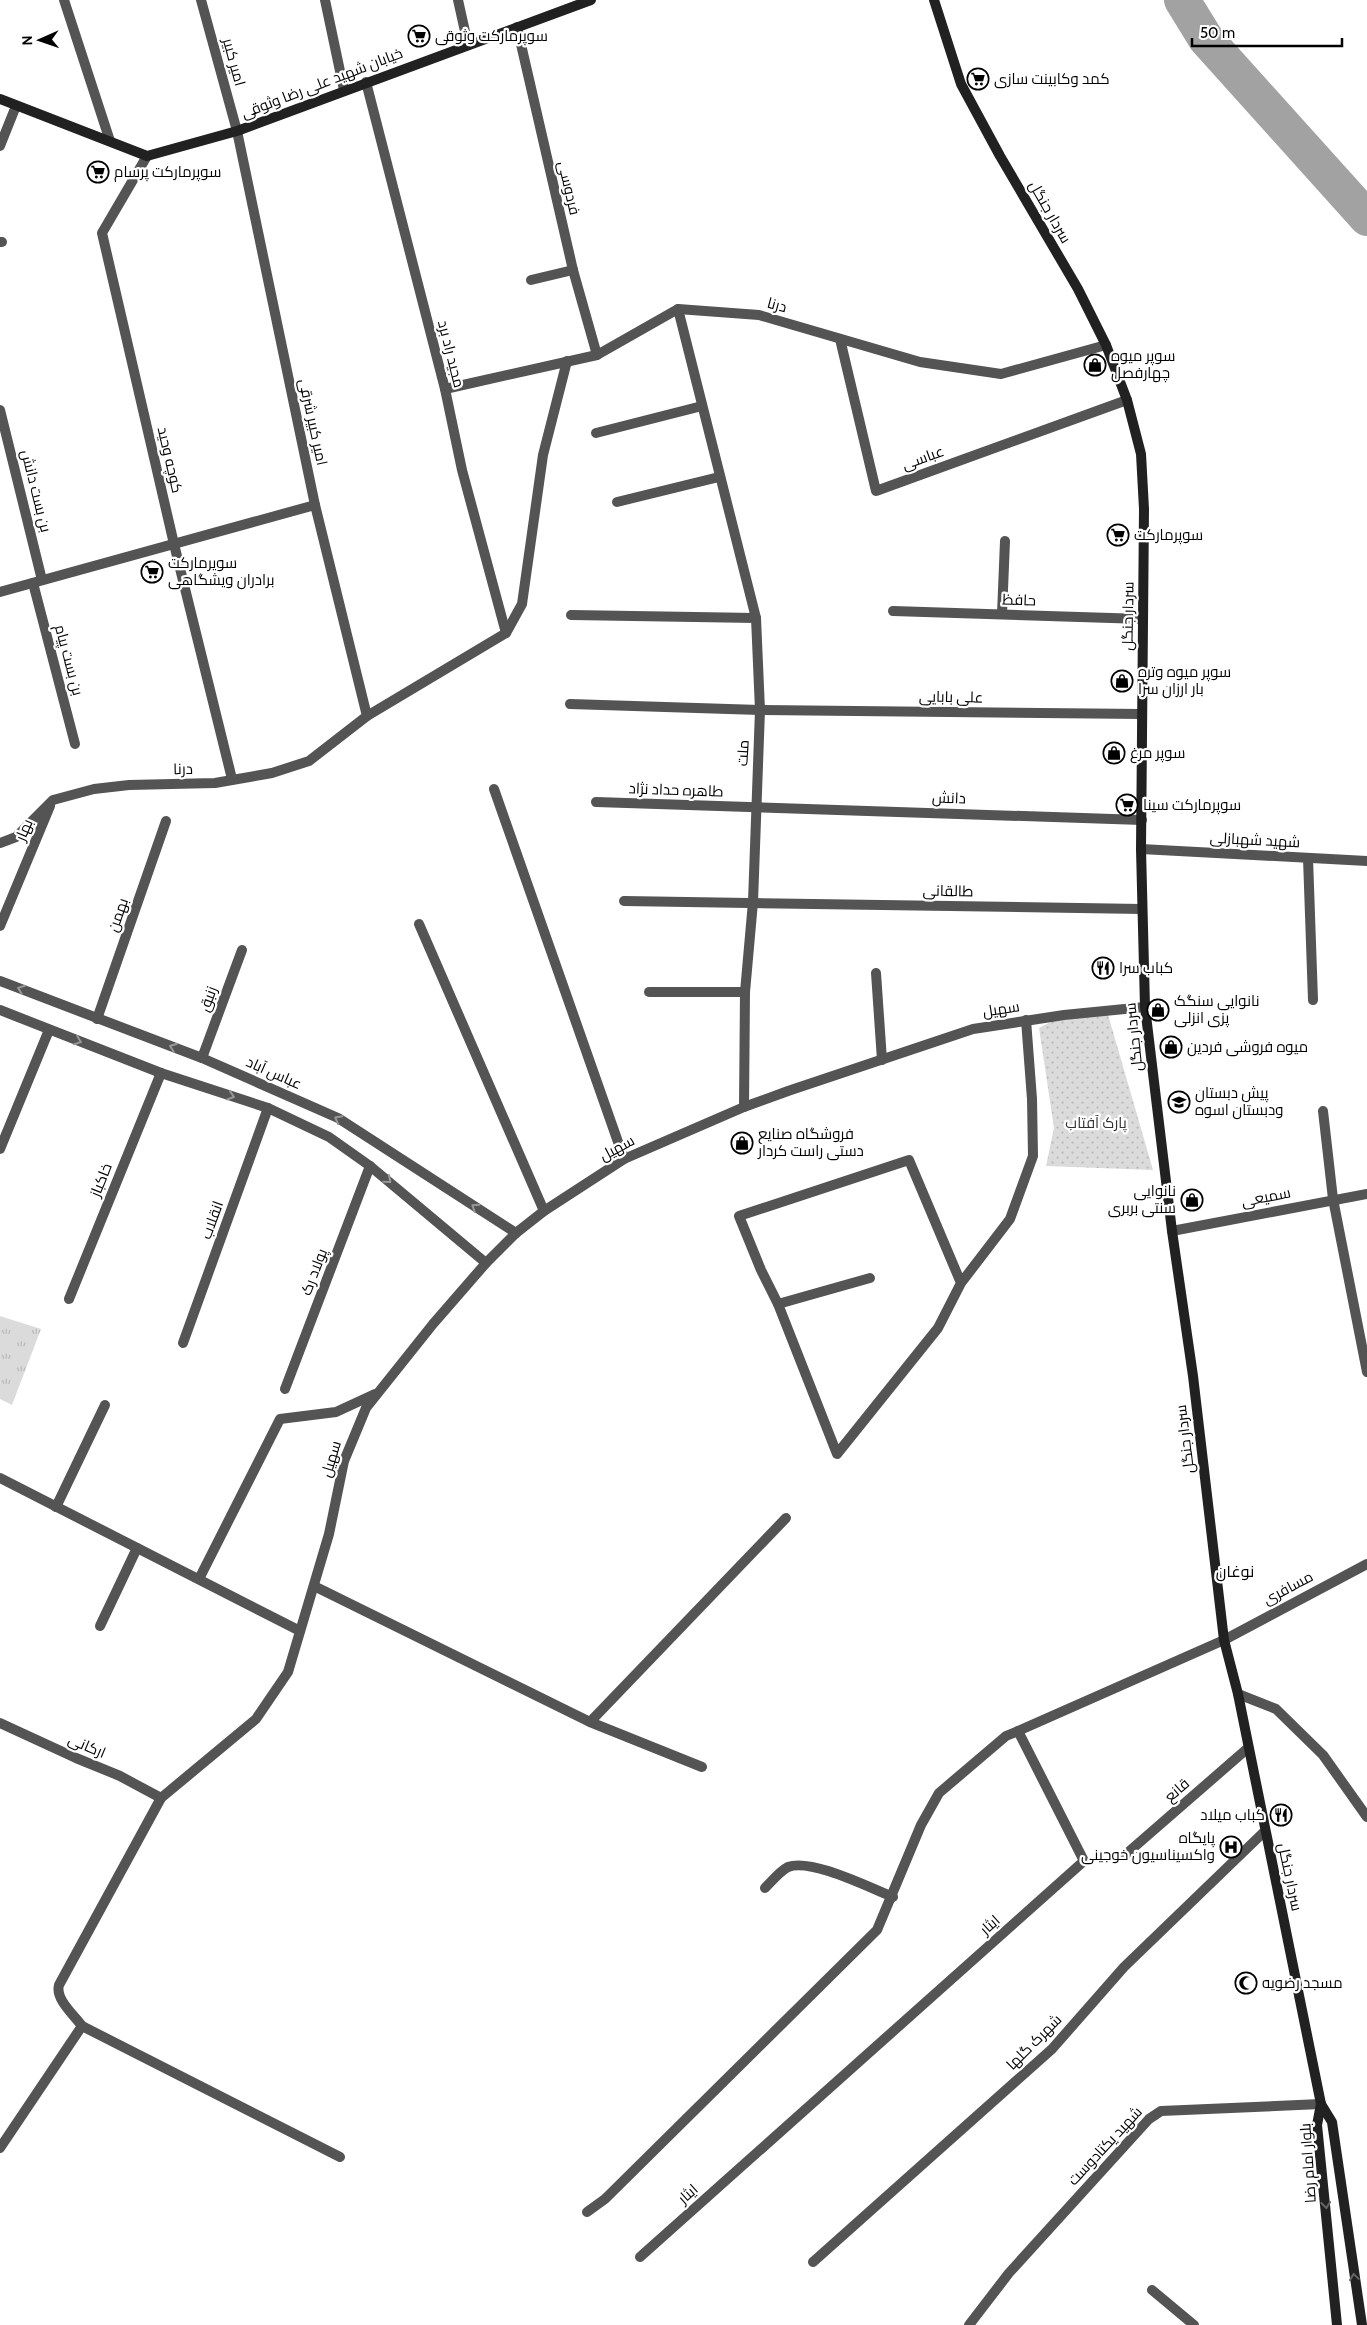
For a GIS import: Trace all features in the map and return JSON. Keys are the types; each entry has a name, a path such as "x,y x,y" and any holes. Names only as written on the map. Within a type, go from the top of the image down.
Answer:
{"main road":[{"name":"خیابان شهید علی رضا وثوقی","path":"146,156 237,131 587,0"},
{"name":"سردار جنگل","path":"934,0 961,84 1000,156 1078,289 1106,345 1127,400 1141,454 1144,509 1141,849 1145,1007 1172,1231 1193,1376 1224,1640 1238,1694 1321,2104"},
{"path":"0,99 146,156"},
{"name":"بلوار امام رضا","path":"1321,2104 1332,2122 1360,2325"},
{"name":"بلوار امام رضا","path":"1321,2104 1318,2125 1337,2325"}],"street":[{"path":"64,0 110,142"},
{"name":"امیر کبیر","path":"201,0 237,131"},
{"path":"325,0 344,90"},
{"path":"458,0 468,45"},
{"name":"فردوسی","path":"517,27 573,270 597,354"},
{"name":"مجید راد برد","path":"366,82 445,389 462,470 506,633"},
{"path":"0,146 16,106"},
{"name":"امیر کبیر شرقی","path":"237,131 315,505 367,716"},
{"name":"کوچه وحید","path":"146,156 102,233 174,544 232,779"},
{"path":"531,280 573,270"},
{"path":"445,389 597,354 678,308"},
{"name":"درنا","path":"678,308 759,315 920,362 1001,374 1106,345"},
{"name":"ملت","path":"678,308 756,618 760,710 753,902 745,992 744,1107"},
{"name":"عباسی","path":"840,339 876,491 1127,400"},
{"path":"506,633 522,604 543,455 567,361"},
{"path":"596,433 702,406"},
{"name":"بن بست دانش","path":"0,410 38,582"},
{"path":"617,502 719,477"},
{"path":"0,592 315,505"},
{"path":"1002,614 1005,541"},
{"name":"بن بست پیام","path":"38,582 75,744"},
{"name":"حافظ","path":"893,610 1143,619"},
{"path":"572,615 756,618"},
{"name":"درنا","path":"0,843 16,837 53,800 94,789 129,785 215,783 272,772 308,761 367,716 506,633"},
{"name":"علی بابایی","path":"570,704 760,710 1142,714"},
{"path":"494,789 624,1159"},
{"name":"بهار","path":"0,926 53,800"},
{"name":"طاهره حداد نژاد","path":"596,802 755,807"},
{"name":"دانش","path":"755,807 1142,820"},
{"name":"بهمن","path":"97,1019 166,821"},
{"name":"شهید شهبازلی","path":"1141,849 1367,861"},
{"path":"1308,858 1313,1000"},
{"name":"طالقانی","path":"624,901 1142,910"},
{"path":"418,924 544,1211"},
{"name":"زنبق","path":"202,1058 242,950"},
{"path":"876,973 882,1060"},
{"name":"عباس آباد","path":"0,981 202,1058 338,1118 516,1233"},
{"path":"649,992 745,992"},
{"name":"سهیل","path":"161,1798 256,1719 288,1672 329,1534 344,1461 366,1408 486,1263 516,1233 544,1211 624,1159 744,1107 973,1029 1026,1020 1145,1007"},
{"path":"0,1010 161,1073 268,1108 329,1137 370,1166 486,1263"},
{"path":"961,1283 909,1160 739,1216 778,1304 837,1454 938,1328 961,1283 1010,1219 1032,1156 1032,1099 1026,1020"},
{"path":"0,1149 49,1030"},
{"name":"خاکباز","path":"69,1299 161,1073"},
{"name":"انقلاب","path":"183,1343 268,1108"},
{"path":"1323,1111 1333,1199 1367,1372"},
{"name":"پولاد رک","path":"285,1389 370,1166"},
{"name":"سمیعی","path":"1172,1231 1367,1194"},
{"path":"778,1304 870,1278"},
{"path":"199,1579 280,1418 336,1412 376,1394"},
{"path":"56,1507 106,1405"},
{"path":"0,1478 300,1631"},
{"path":"590,1722 786,1518"},
{"path":"100,1626 137,1548"},
{"name":"مسافری","path":"1224,1640 1367,1564"},
{"path":"314,1586 590,1722 702,1767"},
{"path":"587,2212 605,2199 877,1930 893,1897 921,1825 939,1793 1006,1736 1224,1640"},
{"path":"1238,1694 1276,1708 1324,1755 1367,1817"},
{"name":"ارکانی","path":"0,1723 120,1776 161,1798"},
{"name":"ایثار","path":"640,2257 1084,1861 1018,1730"},
{"name":"قانع","path":"1125,1856 1248,1748"},
{"path":"161,1798 59,1985 57,1990 59,1996 82,2026 340,2157"},
{"name":"شهرک گلها","path":"813,2262 1052,2049 1124,1967 1265,1831"},
{"path":"765,1888 788,1867 806,1866 824,1869 893,1897"},
{"path":"0,2148 82,2026"},
{"name":"شهید یکتادوست","path":"969,2325 1009,2272 1149,2119 1160,2111 1321,2104"},
{"path":"1152,2290 1194,2325"}],"green space":[{"name":"پارک آفتاب","path":"1107,1011 1153,1170 1046,1166 1054,1128 1039,1028 1064,1015"},
{"path":"0,1316 41,1329 12,1405 0,1399"}],"waterway":[{"path":"1182,0 1206,39 1367,218"}],"place":[{"name":"سوپرمارکت وثوقی","path":"419,36"},
{"name":"کمد وکابینت سازی","path":"978,79"},
{"name":"سوپرمارکت پرسام","path":"98,172"},
{"name":"سوپر میوه چهارفصل","path":"1095,365"},
{"name":"سوپرمارکت","path":"1118,535"},
{"name":"سوپرمارکت برادران ویشگاهی","path":"152,572"},
{"name":"سوپر میوه وتره بار ارزان سرا","path":"1122,681"},
{"name":"سوپر مرغ","path":"1114,753"},
{"name":"سوپرمارکت سینا","path":"1127,805"},
{"name":"کباب سرا","path":"1103,968"},
{"name":"نانوایی سنگک پزی انزلی","path":"1158,1010"},
{"name":"میوه فروشی فردین","path":"1171,1047"},
{"name":"پیش دبستان ودبستان اسوه","path":"1179,1102"},
{"name":"فروشگاه صنایع دستی راست کردار","path":"742,1143"},
{"name":"نانوایی سنتی بربری","path":"1192,1200"},
{"name":"کباب میلاد","path":"1281,1815"},
{"name":"پایگاه واکسیناسیون خوجینی","path":"1231,1847"},
{"name":"مسجد رضویه","path":"1246,1983"}],"district":[{"name":"نوغان","path":"1235,1571"}]}
